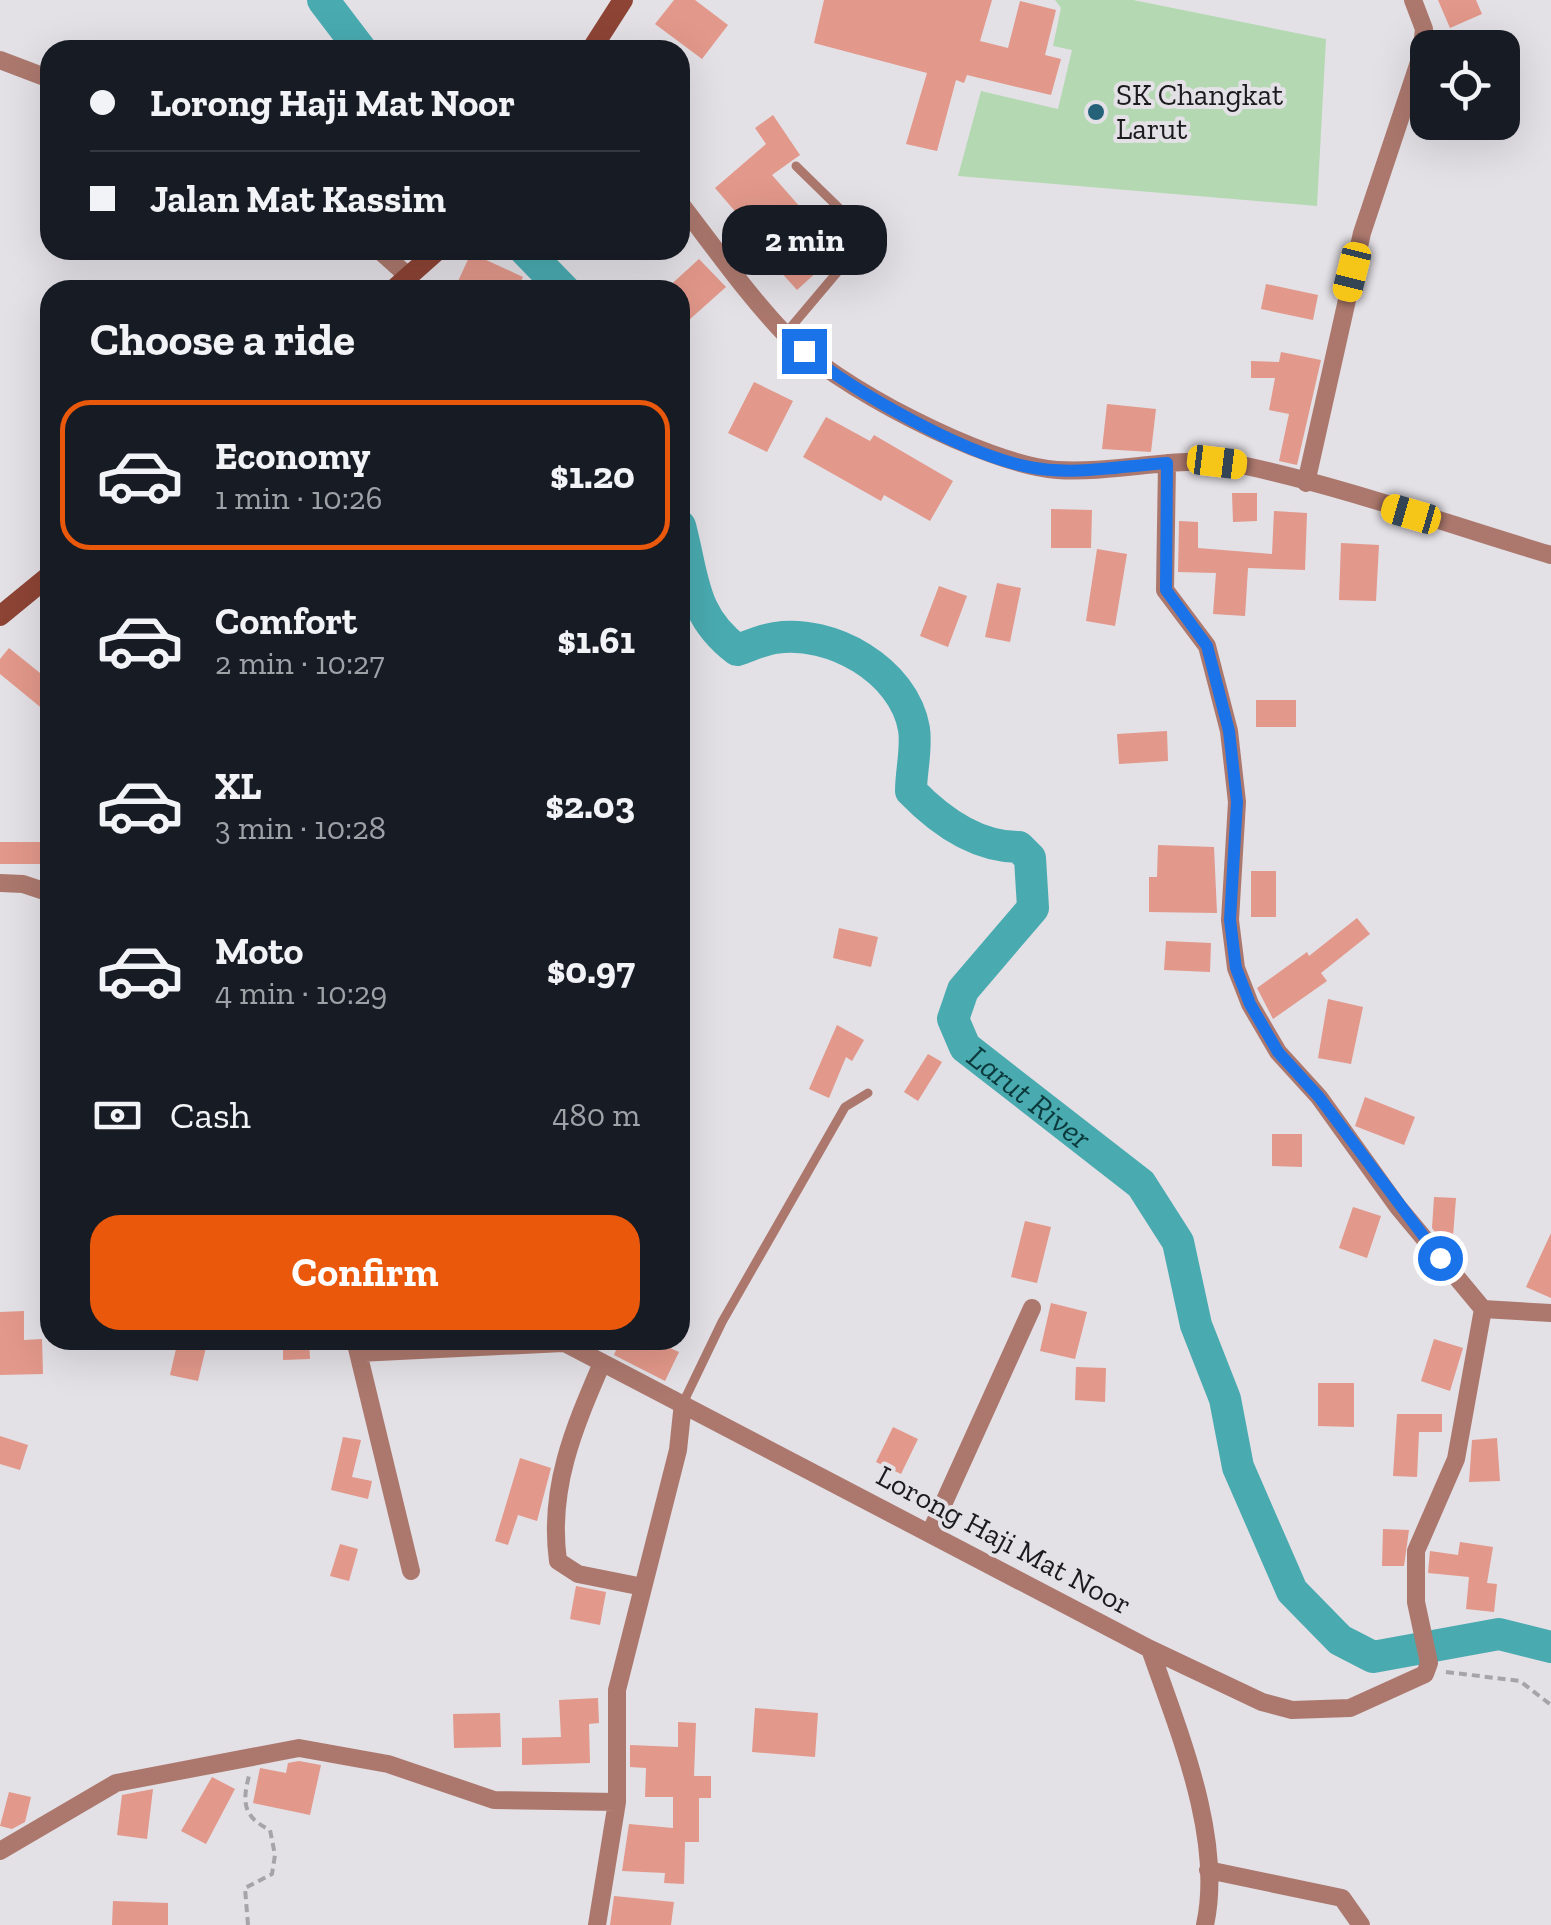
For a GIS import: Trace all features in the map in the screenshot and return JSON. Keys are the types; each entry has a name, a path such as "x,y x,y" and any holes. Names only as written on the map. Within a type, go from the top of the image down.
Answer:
{"main road":[{"path":"598,40 624,0"},
{"path":"404,280 427,260"},
{"path":"0,616 40,583"}],"street":[{"path":"1306,483 1362,233 1421,56 1424,29 1414,0"},
{"path":"0,60 40,75"},
{"path":"690,215 785,334 825,368 956,442 996,458 1061,470 1167,463 1246,466 1551,554"},
{"path":"1167,463 1166,590 1207,646 1229,731 1237,802 1230,920 1243,986 1278,1052 1319,1097 1398,1207 1482,1309 1551,1313"},
{"path":"0,883 40,890"},
{"path":"932,1531 1032,1308"},
{"path":"1430,1663 1420,1629 1416,1551 1456,1459 1482,1309"},
{"path":"358,1350 410,1571"},
{"name":"Lorong Haji Mat Noor","path":"577,1350 932,1531 1150,1649 1262,1702 1292,1710 1350,1708 1425,1674 1430,1663"},
{"path":"602,1363 567,1444 553,1522 558,1560 578,1574 642,1586"},
{"path":"597,1925 617,1802 617,1690 678,1450 683,1404"},
{"path":"1150,1649 1194,1774 1208,1870 1205,1925"},
{"path":"0,1851 116,1782 298,1748 342,1753 494,1800 617,1802"},
{"path":"1208,1870 1342,1898 1361,1925"}],"lane":[{"path":"785,334 846,262 854,236 840,210 796,166"},
{"path":"683,1404 722,1322 845,1108 868,1093"}],"path":[{"path":"1430,1663 1470,1678 1500,1676 1520,1681 1551,1705"},
{"path":"248,1925 245,1888 272,1874 276,1856 270,1830 246,1813 243,1799 259,1754"}],"green space":[{"path":"1055,0 1133,0 1326,39 1317,206 958,176 981,91 1058,109 1072,50 1053,46 1061,8"}],"building":[{"path":"674,0 695,0 728,25 702,59 690,50 690,40 676,40 655,24"},
{"path":"824,0 992,0 980,41 1008,48 1020,1 1056,10 1045,55 1061,59 1051,95 967,75 964,83 956,80 937,151 906,144 927,73 814,43"},
{"path":"1438,0 1476,0 1482,14 1450,28"},
{"path":"773,115 800,155 772,175 821,231 827,225 843,242 841,250 797,290 778,269 782,266 715,188 766,144 755,128"},
{"path":"699,259 726,287 690,319 690,280 676,280"},
{"path":"468,260 486,260 523,277 522,280 459,280"},
{"path":"1266,284 1318,295 1313,320 1261,309"},
{"path":"1281,352 1321,360 1297,465 1279,461 1289,414 1269,410 1275,378 1251,378 1251,361 1279,362"},
{"path":"754,382 793,401 767,452 728,433"},
{"path":"1107,404 1156,409 1151,452 1102,449"},
{"path":"826,417 870,441 874,435 953,481 930,521 884,495 881,501 803,457"},
{"path":"1232,493 1257,493 1257,521 1233,522"},
{"path":"1051,509 1092,510 1091,548 1051,548"},
{"path":"1274,511 1307,513 1305,570 1248,568 1245,616 1213,614 1216,573 1178,572 1179,521 1198,522 1198,548 1272,554"},
{"path":"1341,543 1379,545 1376,601 1339,600"},
{"path":"1097,549 1127,554 1115,626 1086,621"},
{"path":"997,583 1021,588 1010,642 985,637"},
{"path":"939,586 967,596 948,647 920,636"},
{"path":"9,648 40,673 40,707 0,674 0,659"},
{"path":"1256,700 1296,700 1296,727 1256,727"},
{"path":"1167,731 1168,761 1119,764 1117,734"},
{"path":"0,842 40,842 40,864 0,864"},
{"path":"1158,845 1214,847 1217,913 1149,912 1149,877 1157,877"},
{"path":"1251,871 1276,871 1276,917 1251,917"},
{"path":"1357,918 1370,934 1321,973 1327,981 1273,1019 1257,988 1307,952 1309,956"},
{"path":"839,928 878,937 871,967 833,958"},
{"path":"1166,941 1211,943 1210,972 1164,970"},
{"path":"1328,999 1363,1007 1351,1064 1318,1058"},
{"path":"837,1025 864,1040 852,1061 846,1057 829,1098 809,1089"},
{"path":"928,1054 942,1062 918,1101 904,1092"},
{"path":"1365,1097 1415,1117 1404,1145 1355,1126"},
{"path":"1272,1134 1302,1134 1302,1167 1272,1166"},
{"path":"1434,1197 1456,1198 1453,1236 1437,1235 1432,1228"},
{"path":"1353,1207 1381,1216 1367,1258 1339,1248"},
{"path":"1025,1221 1051,1227 1037,1283 1011,1277"},
{"path":"1551,1233 1551,1298 1526,1287"},
{"path":"1051,1303 1087,1312 1075,1359 1040,1351"},
{"path":"24,1311 24,1340 40,1339 43,1374 0,1375 0,1312"},
{"path":"1434,1339 1463,1348 1450,1391 1421,1381"},
{"path":"176,1350 205,1350 198,1381 170,1375"},
{"path":"283,1350 310,1350 310,1359 283,1360"},
{"path":"616,1350 679,1352 665,1381 614,1355"},
{"path":"1076,1367 1106,1368 1105,1402 1075,1400"},
{"path":"1318,1383 1354,1383 1354,1427 1318,1426"},
{"path":"1397,1414 1442,1414 1442,1432 1419,1432 1417,1477 1393,1476"},
{"path":"893,1427 918,1439 901,1474 876,1462"},
{"path":"0,1436 28,1445 20,1470 0,1464"},
{"path":"343,1437 361,1440 352,1477 372,1481 368,1499 331,1490"},
{"path":"1497,1438 1500,1481 1469,1482 1472,1440"},
{"path":"520,1458 551,1468 537,1521 518,1515 508,1545 495,1541"},
{"path":"1383,1529 1409,1530 1404,1566 1382,1566"},
{"path":"1460,1542 1493,1547 1487,1583 1497,1584 1494,1612 1466,1609 1469,1577 1428,1573 1430,1551 1458,1555"},
{"path":"340,1544 358,1549 349,1581 330,1576"},
{"path":"576,1586 606,1592 600,1625 570,1619"},
{"path":"598,1698 599,1723 589,1724 590,1763 522,1765 522,1738 561,1737 559,1700"},
{"path":"755,1708 818,1713 815,1757 752,1752"},
{"path":"500,1713 501,1747 454,1748 453,1714"},
{"path":"678,1722 696,1723 694,1776 711,1776 711,1798 699,1798 699,1842 685,1842 684,1884 664,1883 665,1873 622,1871 629,1824 673,1828 673,1797 645,1797 646,1768 630,1767 630,1745 678,1747"},
{"path":"288,1763 321,1765 310,1815 253,1803 260,1768 286,1773"},
{"path":"212,1777 235,1789 206,1844 181,1831"},
{"path":"153,1789 147,1839 117,1835 122,1795"},
{"path":"9,1792 31,1797 25,1822 12,1829 0,1826"},
{"path":"614,1896 674,1902 671,1925 610,1925"},
{"path":"113,1901 168,1903 168,1925 112,1925"}],"waterway":[{"name":"Larut River","path":"323,0 353,40"},
{"name":"Larut River","path":"535,260 554,280"},
{"name":"Larut River","path":"690,568 702,609 737,650 775,638 819,640 862,658 880,672 896,689 914,729 911,791 960,830 988,842 1019,847 1030,858 1033,908 963,990 953,1019 965,1047 1141,1184 1178,1242 1196,1325 1225,1399 1238,1467 1292,1591 1340,1640 1373,1657 1499,1634 1551,1647"}],"place":[{"name":"SK Changkat Larut","path":"1096,112"}],"route":[{"path":"804,351 825,368 956,442 996,458 1061,470 1167,463 1162,560 1166,590 1207,646 1229,731 1237,802 1230,920 1236,968 1250,1004 1278,1052 1319,1097 1440,1258"}]}
